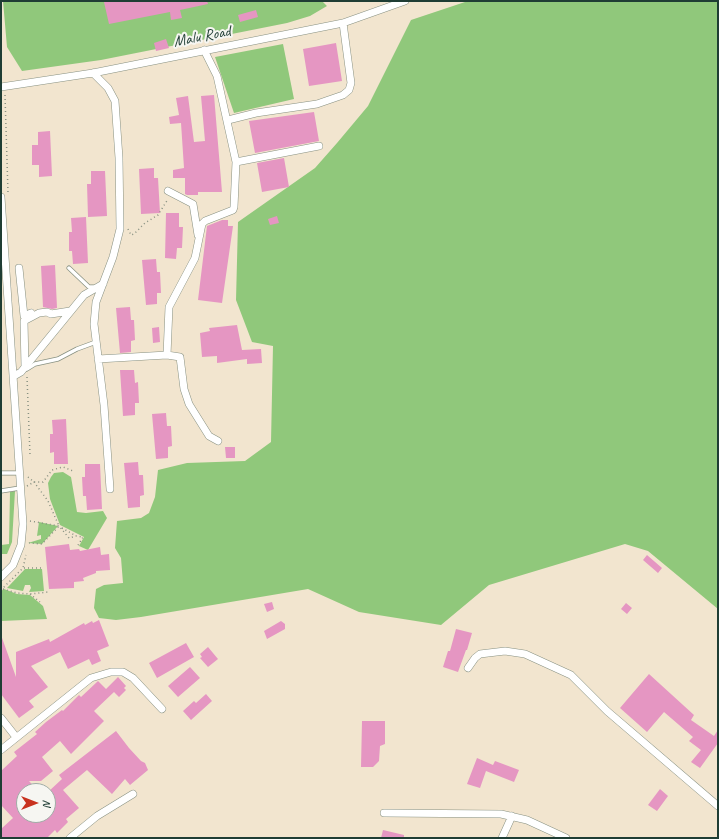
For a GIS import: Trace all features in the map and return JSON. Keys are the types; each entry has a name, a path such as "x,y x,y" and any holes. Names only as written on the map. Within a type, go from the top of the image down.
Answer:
{"street":[{"name":"Malu Road","path":"1,87 92,73 343,23 405,1"},
{"path":"228,120 256,113 317,104 343,95 349,90 351,83 343,23"},
{"path":"167,355 169,307 195,258 201,228 205,221 233,210 234,207 236,162 228,120 217,76 204,50"},
{"path":"92,73 108,88 115,101 119,158 120,229 113,257 100,286 96,302 94,324 110,489"},
{"path":"236,162 319,146"},
{"path":"168,191 193,204 199,241"},
{"path":"1,197 8,319 24,474 21,545 14,565 1,577"},
{"path":"19,268 24,316 32,312 47,312 51,314 70,311"},
{"path":"14,376 23,370 84,295 100,286"},
{"path":"23,370 24,321 39,313"},
{"path":"98,359 167,355 180,357 184,389 189,404 209,436 218,442"},
{"path":"468,668 480,654 505,651 525,654 571,675 607,711 718,806"},
{"path":"1,750 91,678 110,672 123,672 133,678 162,709"},
{"path":"1,718 16,737"},
{"path":"70,838 97,816 133,794"},
{"path":"384,813 486,812 512,816 544,826 566,838"},
{"path":"502,838 512,816"}],"lane":[{"path":"69,268 89,288 100,286"},
{"path":"23,370 35,364 58,359 77,349 96,342"},
{"path":"1,473 24,474"},
{"path":"1,491 24,487"}],"path":[{"path":"128,229 131,235 134,234 145,223 158,215 168,201 168,191"},
{"path":"30,455 27,378 35,364"},
{"path":"24,487 34,482 43,482 50,472 56,469 63,468 73,470"},
{"path":"24,474 34,482 48,501 59,526 69,538 76,536"},
{"path":"30,521 59,526 76,536 83,537 77,547"},
{"path":"28,543 42,544 59,526"},
{"path":"14,565 24,568 42,568"},
{"path":"2,589 24,568"},
{"path":"2,589 30,594 48,592"},
{"path":"30,594 40,602"}],"green space":[{"path":"3,1 322,1 327,6 310,16 287,23 101,60 22,71 7,47"},
{"path":"468,1 718,1 718,609 648,551 625,544 489,585 441,625 359,612 308,589 141,617 116,620 99,618 94,608 96,589 104,585 123,583 121,558 115,548 117,521 141,518 149,513 155,497 158,470 187,463 245,461 271,442 273,346 252,342 236,300 238,222 315,168 337,143 368,106 411,20"},
{"path":"283,44 294,99 234,113 215,57"},
{"path":"63,472 71,477 77,512 86,513 103,511 107,518 88,550 79,546 84,537 60,525 50,499 48,483 54,473"},
{"path":"15,491 12,542 7,554 1,554 1,545 9,544 10,492"},
{"path":"39,522 58,526 42,544 28,543 41,539 41,535 37,536"},
{"path":"25,569 42,569 44,591 29,592 31,588 30,585 25,585 23,591 7,588"},
{"path":"4,589 17,594 30,595 43,606 47,619 1,621 1,591"}],"building":[{"path":"207,1 208,4 180,10 182,18 171,20 170,12 109,24 104,2"},
{"path":"256,10 258,17 240,22 238,15"},
{"path":"166,39 169,48 156,51 154,43"},
{"path":"336,43 342,81 309,86 303,49"},
{"path":"214,95 222,192 198,192 198,195 187,195 185,194 185,178 173,178 173,170 184,168 181,123 170,124 169,117 179,115 176,98 188,96 194,142 205,141 201,96"},
{"path":"314,112 319,141 255,153 249,121"},
{"path":"50,131 52,176 39,177 39,165 32,165 32,145 38,145 38,132"},
{"path":"284,158 289,187 262,192 257,163"},
{"path":"154,168 154,178 158,178 160,213 141,214 139,169"},
{"path":"91,171 105,171 107,216 88,217 87,184 91,184"},
{"path":"166,213 179,213 179,227 183,227 182,248 177,248 176,259 165,258"},
{"path":"277,216 279,223 270,225 268,219"},
{"path":"86,217 88,263 73,264 72,251 69,251 69,232 72,232 71,218"},
{"path":"222,220 228,220 228,226 233,226 222,303 198,300 207,226"},
{"path":"156,259 157,272 160,272 161,293 157,293 157,304 146,305 142,260"},
{"path":"55,265 57,308 52,309 43,307 41,266"},
{"path":"130,307 131,320 134,320 135,340 131,341 131,352 120,353 116,308"},
{"path":"237,325 242,350 261,349 262,363 247,364 247,359 217,363 217,356 202,357 200,333 210,331 209,328"},
{"path":"159,327 160,342 153,343 152,328"},
{"path":"120,370 134,370 135,383 138,382 139,403 135,403 135,415 123,416"},
{"path":"166,413 167,426 171,426 172,446 168,447 168,458 156,459 152,414"},
{"path":"66,419 68,464 54,464 54,452 50,453 50,434 53,434 52,420"},
{"path":"225,447 235,447 235,458 226,458"},
{"path":"138,462 139,475 143,475 144,495 140,496 140,507 128,508 124,463"},
{"path":"85,464 100,464 102,509 87,510 86,496 83,496 82,477 85,477"},
{"path":"69,544 70,550 79,549 80,551 100,547 101,555 109,554 110,570 96,571 96,573 83,578 84,581 74,582 74,588 49,589 45,547"},
{"path":"647,555 662,568 658,573 643,560"},
{"path":"272,602 274,609 267,612 264,604"},
{"path":"626,603 632,608 627,614 621,609"},
{"path":"99,620 109,646 97,651 101,661 92,665 89,659 68,669 60,652 31,666 48,687 29,701 34,707 19,718 1,694 1,635 16,677 16,652 49,639 50,642 84,623 85,625 92,621 93,623"},
{"path":"281,621 285,624 285,629 267,639 264,631"},
{"path":"456,629 472,633 458,672 443,667 448,651 450,651"},
{"path":"186,643 194,657 157,678 149,663"},
{"path":"208,647 218,659 208,667 200,658 202,657 200,654"},
{"path":"190,667 200,678 178,697 168,686"},
{"path":"649,674 694,715 691,720 714,736 718,730 718,743 700,768 691,762 701,750 689,741 693,737 664,712 647,732 620,708"},
{"path":"118,677 126,686 124,688 126,690 119,697 114,692 94,711 104,721 71,754 60,741 42,757 53,771 41,781 16,783 16,823 56,823 56,785 62,779 59,775 116,731 129,748 141,761 145,763 148,770 130,785 125,779 112,794 87,770 63,790 79,808 66,819 68,822 57,833 55,830 47,838 1,838 1,829 13,818 1,805 1,771 17,756 14,752 37,734 35,732 46,722 62,710 63,711 79,695 81,697 98,681 106,689"},
{"path":"206,694 212,701 191,720 183,711 194,701 196,703"},
{"path":"362,721 385,721 385,744 380,746 379,761 373,767 361,767"},
{"path":"477,758 493,765 495,761 519,770 514,782 486,771 480,788 467,784"},
{"path":"660,789 668,796 657,811 648,805"},
{"path":"383,830 404,835 404,838 381,838"}]}
